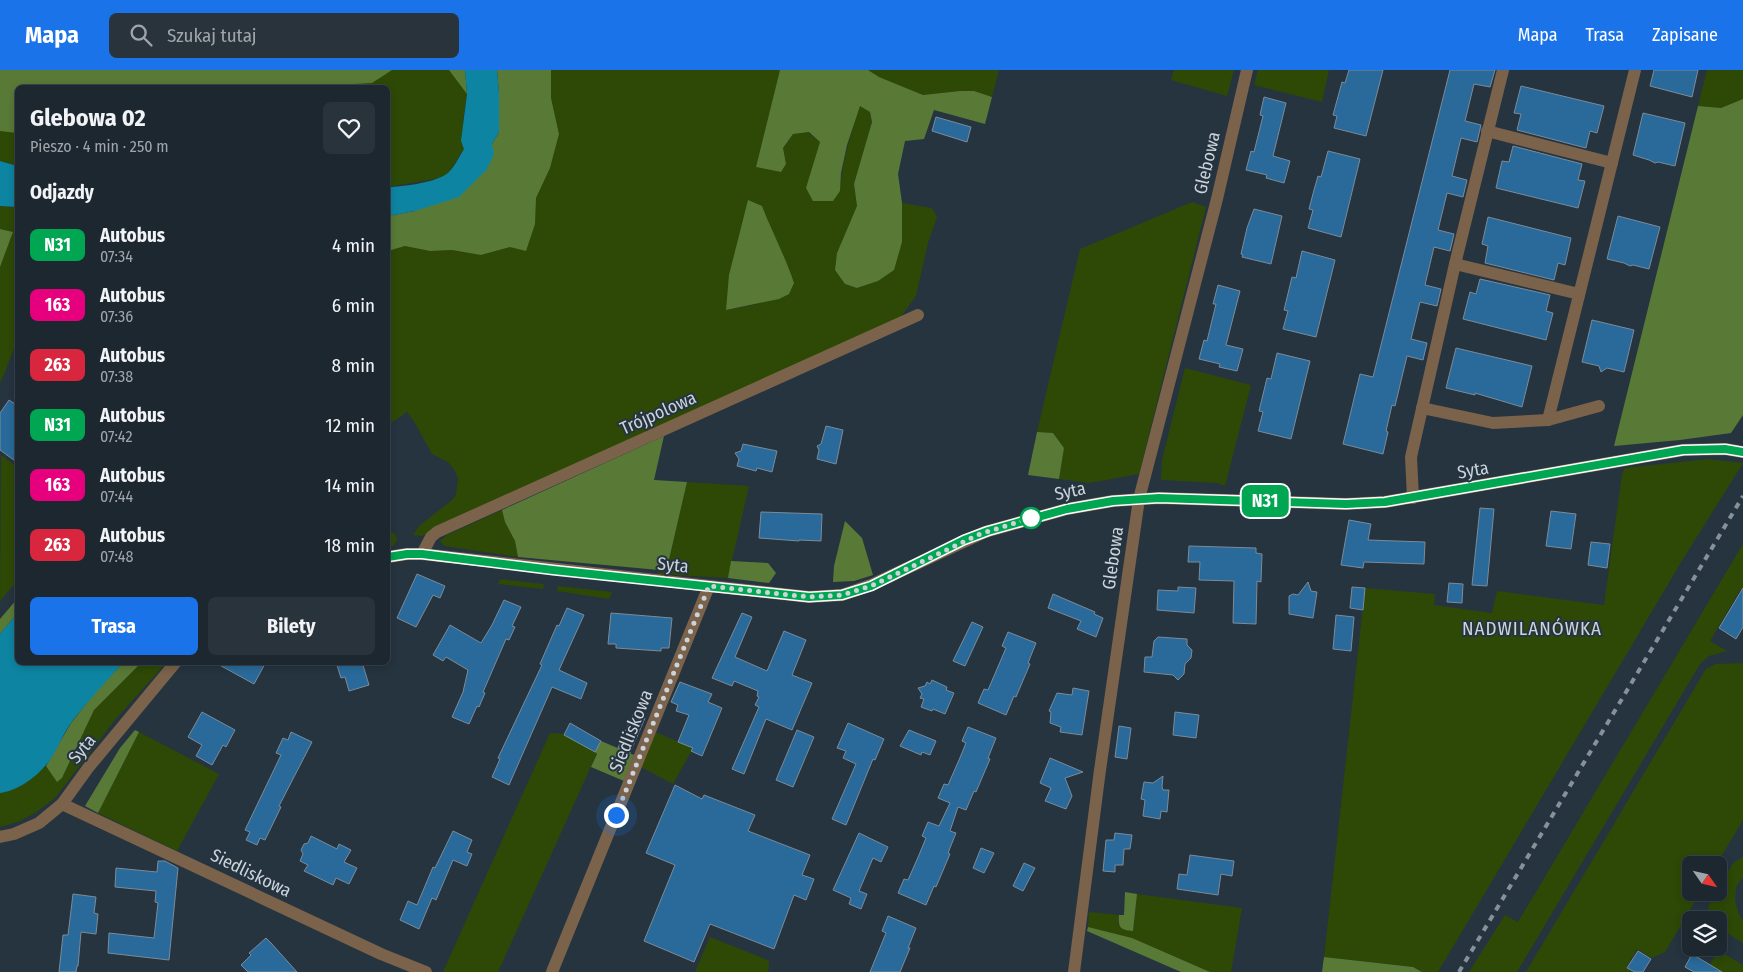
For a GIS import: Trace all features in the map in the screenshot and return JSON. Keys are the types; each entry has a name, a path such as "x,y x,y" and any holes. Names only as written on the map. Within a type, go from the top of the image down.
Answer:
{"street":[{"name":"Glebowa","path":"1074,972 1100,770 1139,499 1217,198 1247,70"},
{"path":"1413,498 1411,457 1455,264 1503,70"},
{"path":"1548,420 1635,70"},
{"path":"1487,132 1612,162"},
{"path":"1455,264 1579,294"},
{"name":"Trójpolowa","path":"422,554 430,538 437,532 918,315"},
{"path":"1422,408 1493,423 1548,420 1599,406"},
{"name":"Syta","path":"390,557 422,554 809,597 842,595 871,586 985,532 1067,509 1113,501 1139,499 1346,504 1385,502 1683,450 1725,449 1743,452"},
{"name":"Siedliskowa","path":"552,972 709,586"},
{"name":"Syta","path":"0,836 14,834 39,823 62,804 174,665"},
{"name":"Siedliskowa","path":"62,804 381,954 426,972"}],"green space":[{"path":"0,70 466,70 467,94 463,121 464,149 448,174 441,178 390,187 390,85 15,85 15,165 0,161"},
{"path":"0,70 392,70 372,83 338,85 15,85 15,133 0,131"},
{"path":"449,70 465,70 467,94"},
{"path":"497,70 551,70 551,98 559,134 550,168 536,198 535,224 526,251 510,247 481,255 452,250 430,251 405,246 390,250 390,216 415,211 492,144 499,132"},
{"path":"551,70 780,70 756,167 781,172 786,164 783,149 793,134 808,132 820,142 814,162 840,191 845,158 860,105 870,112 872,122 854,184 857,206 837,253 835,270 845,284 858,288 878,281 902,242 902,203 932,208 937,217 928,243 916,296 900,318 422,536 413,535 419,526 456,495 458,478 448,462 432,454 407,412 390,424 390,250 405,246 430,251 452,250 481,255 510,247 535,224 536,198 550,168 559,134 551,98","holes":["762,206 770,227 757,304 727,310"]},
{"path":"780,70 868,70 879,77 923,95 974,91 992,97 985,124 934,110 924,139 905,141 898,174 902,203 902,242 894,270 878,281 857,288 845,284 835,270 837,253 857,206 854,184 872,122 870,112 860,106 847,145 841,173 840,191 833,201 813,201 806,188 820,142 809,132 793,134 783,148 786,164 781,172 756,167"},
{"path":"868,70 999,70 992,97 974,91 923,95 879,77"},
{"path":"1174,70 1234,70 1227,96 1171,80"},
{"path":"1258,70 1329,70 1322,102 1254,85"},
{"path":"1707,70 1743,70 1743,99 1721,108 1698,106"},
{"path":"1743,99 1743,415 1731,433 1614,446 1698,106 1721,108"},
{"path":"748,200 762,206 794,283 789,294 779,299 726,310 729,275"},
{"path":"1192,202 1206,207 1139,474 1089,483 1059,479 1064,448 1053,433 1037,432 1080,249"},
{"path":"0,206 15,207 15,346 0,384 0,267 13,232 0,229"},
{"path":"0,229 13,232 0,267"},
{"path":"1185,368 1251,385 1225,486 1217,483 1161,480 1162,460"},
{"path":"1037,432 1053,433 1064,448 1059,479 1028,475"},
{"path":"664,436 654,480 687,482 668,564 659,564 659,570 518,557 515,541 505,522 502,510"},
{"path":"1,455 15,466 15,584 0,601"},
{"path":"1708,459 1743,463 1683,559 1438,972 1422,972 1413,967 1324,957 1365,588 1435,594 1434,605 1492,613 1497,591 1604,605 1622,474 1625,468"},
{"path":"687,482 749,486 728,578 658,574 659,564 668,564"},
{"path":"502,510 505,522 515,541 518,557 444,546 440,541 447,535"},
{"path":"845,521 862,538 873,575 854,581 833,582 834,566"},
{"path":"390,530 396,535 397,539 394,545 390,547"},
{"path":"1743,544 1743,591 1740,590 1710,641 1727,651 1709,656 1700,664 1517,972 1469,972 1505,915 1518,922"},
{"path":"731,561 768,563 776,573 769,583 728,578"},
{"path":"500,579 544,584 543,589 498,584"},
{"path":"558,586 612,592 609,599 557,591"},
{"path":"15,601 15,616 0,634 0,619"},
{"path":"1743,663 1743,820 1721,856 1682,856 1682,901 1695,901 1689,911 1682,911 1682,923 1665,952 1652,958 1637,949 1626,968 1632,972 1526,972 1706,669 1716,664"},
{"path":"121,665 139,665 94,710 62,778 57,782 46,766 71,723 98,689"},
{"path":"139,665 164,665 114,721 55,798 35,813 20,821 0,827 0,793 19,786 46,766 57,781 62,778 94,710"},
{"path":"135,730 139,732 98,813 85,806 120,748"},
{"path":"139,732 219,774 177,851 98,813"},
{"path":"655,732 693,748 673,784 641,767"},
{"path":"550,733 563,734 597,753 498,972 443,972"},
{"path":"601,741 634,755 624,781 591,767 597,754 595,752"},
{"path":"1743,857 1743,877 1736,887 1735,901 1740,917 1743,920 1743,943 1727,933 1727,911 1708,911 1712,901 1728,901 1728,872 1733,863"},
{"path":"1125,892 1137,894 1133,931 1123,929 1119,922 1119,915 1124,915"},
{"path":"1137,894 1242,908 1231,972 1210,972 1132,938 1088,927 1089,912 1119,915 1118,924 1133,931"},
{"path":"1088,927 1132,938 1210,972 1181,972 1087,931"},
{"path":"710,937 769,961 768,972 695,972"},
{"path":"1727,955 1743,965 1743,972 1705,972 1715,956"},
{"path":"1324,957 1413,967 1422,972 1322,972"}],"water":[{"path":"465,70 497,70 499,132 492,144 494,154 487,169 459,197 415,211 390,216 390,187 438,179 453,167 464,149 461,141 467,94"},
{"path":"0,161 15,165 15,207 0,206"},
{"path":"15,616 15,665 121,665 73,720 53,755 41,771 18,787 0,793 0,634"}],"building":[{"path":"1349,70 1383,70 1366,136 1334,128 1337,116 1333,115 1342,82 1345,83"},
{"path":"1450,70 1495,70 1490,87 1474,84 1465,121 1481,125 1477,142 1461,138 1452,176 1467,180 1463,197 1447,193 1438,230 1454,234 1450,251 1434,247 1425,285 1441,289 1437,306 1420,302 1411,339 1427,343 1423,360 1407,356 1395,406 1392,405 1383,454 1343,444 1360,374 1373,377"},
{"path":"1654,70 1698,70 1692,97 1650,86"},
{"path":"1521,86 1604,106 1597,133 1590,131 1586,148 1517,130 1521,114 1514,113"},
{"path":"1264,97 1286,103 1273,156 1290,161 1284,183 1266,178 1267,175 1246,170 1251,151 1254,152 1263,116 1260,115"},
{"path":"1643,113 1685,123 1675,166 1655,163 1633,155"},
{"path":"936,117 971,127 967,142 932,131"},
{"path":"1513,146 1582,164 1578,180 1585,181 1578,208 1496,188 1502,161 1509,162"},
{"path":"1328,151 1360,159 1341,237 1308,228 1313,210 1309,209 1318,176 1321,177"},
{"path":"1254,209 1282,216 1271,264 1242,257 1243,255 1241,254"},
{"path":"1618,216 1660,227 1649,269 1607,259"},
{"path":"1488,217 1571,238 1565,265 1558,263 1554,280 1485,263 1488,246 1482,244"},
{"path":"1302,251 1335,260 1316,337 1283,329 1288,311 1284,310 1292,277 1296,278"},
{"path":"1480,279 1550,295 1546,311 1553,313 1546,340 1463,319 1470,292 1476,294"},
{"path":"1218,285 1240,291 1226,345 1243,349 1237,371 1219,367 1220,364 1199,359 1204,340 1207,341 1216,304 1213,304"},
{"path":"1592,320 1634,330 1624,372 1607,368 1601,372 1599,366 1582,362"},
{"path":"1456,348 1532,366 1522,407 1475,393 1475,395 1446,388"},
{"path":"1277,353 1310,361 1291,439 1258,431 1263,412 1259,411 1267,378 1271,379"},
{"path":"9,400 15,404 15,461 0,450 0,413"},
{"path":"826,426 843,430 836,464 817,459 819,450 817,446 821,444"},
{"path":"743,444 777,451 772,472 757,468 756,471 737,466 739,459 735,453 741,451"},
{"path":"1480,508 1494,509 1487,586 1472,585"},
{"path":"1551,511 1576,514 1571,549 1546,546"},
{"path":"761,512 822,514 821,541 759,538"},
{"path":"1349,520 1371,524 1368,540 1425,542 1424,564 1364,562 1363,568 1341,565"},
{"path":"1591,542 1610,544 1607,568 1588,565"},
{"path":"1189,546 1256,548 1256,553 1262,554 1261,582 1257,581 1256,624 1233,623 1234,581 1199,580 1200,562 1188,562"},
{"path":"417,574 445,586 440,598 433,595 416,627 397,618"},
{"path":"1308,582 1311,591 1317,592 1313,618 1289,614 1289,596 1293,594 1298,595"},
{"path":"1449,583 1463,584 1462,603 1447,602"},
{"path":"1178,587 1196,588 1194,613 1157,610 1158,590 1178,591"},
{"path":"1352,587 1365,588 1363,610 1350,608"},
{"path":"1743,588 1743,627 1736,639 1719,628"},
{"path":"1053,594 1095,612 1094,614 1103,618 1096,637 1077,629 1081,621 1048,608"},
{"path":"504,600 521,607 512,626 515,627 509,640 506,639 483,692 485,693 479,707 477,706 469,724 452,717 463,692 468,670 446,657 443,661 433,655 450,625 481,643"},
{"path":"567,608 584,615 559,670 587,683 581,699 552,687 509,785 492,777 500,759 498,758 542,665 540,664 557,625 559,626"},
{"path":"611,613 672,618 669,648 661,648 661,651 616,648 616,644 608,644"},
{"path":"742,613 752,617 735,657 767,671 784,631 806,640 792,675 812,683 792,730 766,719 744,774 732,769 759,707 755,705 759,697 757,696 758,691 734,681 732,686 712,678"},
{"path":"1336,615 1354,617 1351,651 1333,649"},
{"path":"972,622 983,627 965,666 953,661"},
{"path":"1008,632 1036,643 1028,663 1030,664 1006,715 978,703 984,689 988,690 1006,648 1002,646"},
{"path":"1158,637 1187,639 1187,645 1192,650 1191,658 1185,664 1184,674 1178,680 1173,675 1144,672 1145,657 1152,657 1154,641"},
{"path":"219,665 264,665 254,684"},
{"path":"337,665 363,665 369,685 349,691 345,677 341,678"},
{"path":"932,680 947,687 946,690 954,693 945,714 921,707 924,699 920,698 922,694 918,688 925,686 927,682 930,684"},
{"path":"680,682 712,694 708,702 722,708 702,756 691,751 693,748 678,742 689,715 676,711 678,705 671,702"},
{"path":"1073,688 1089,691 1082,735 1060,732 1061,727 1050,723 1051,712 1049,711 1057,693 1072,695"},
{"path":"202,712 235,730 226,747 223,745 212,765 196,756 202,745 188,737"},
{"path":"1175,712 1199,715 1196,738 1173,735"},
{"path":"633,714 645,718 630,753 618,748"},
{"path":"570,723 601,741 595,752 564,735"},
{"path":"848,723 884,739 875,760 873,759 846,825 832,819 856,764 843,758 846,751 837,748"},
{"path":"1119,726 1131,728 1127,759 1115,757"},
{"path":"968,727 996,738 988,758 990,759 976,792 974,791 966,810 958,807 950,831 956,833 948,853 950,854 926,905 898,893 904,879 908,880 919,855 926,838 922,836 928,822 939,826 950,803 938,798 944,784 948,785 959,760 966,743 962,741"},
{"path":"797,730 814,737 793,787 776,780"},
{"path":"909,730 936,741 930,755 922,752 921,755 900,746"},
{"path":"291,732 312,742 279,806 281,807 265,840 260,838 257,845 246,840 250,832 245,830 281,755 276,753 283,738 288,740"},
{"path":"1050,758 1083,772 1065,778 1072,796 1066,809 1045,801 1051,788 1040,783"},
{"path":"1163,776 1163,790 1169,790 1167,812 1161,811 1160,819 1143,816 1145,800 1141,799 1144,782 1153,783"},
{"path":"675,785 702,799 704,795 755,815 748,831 810,855 802,875 814,879 806,900 794,895 774,949 710,924 694,962 644,941 675,865 646,853"},
{"path":"453,831 472,840 467,852 472,854 467,866 453,860 436,900 432,898 419,929 400,920 408,901 417,905 433,867 435,868"},
{"path":"859,833 888,847 881,862 873,858 859,891 867,894 861,909 849,904 851,898 833,890"},
{"path":"1115,833 1132,835 1130,849 1124,849 1123,865 1115,865 1115,872 1103,871 1106,840 1114,840"},
{"path":"311,836 337,849 339,844 351,850 344,862 357,868 349,884 336,878 333,885 304,871 308,865 300,861 303,854 301,850 304,844 308,843"},
{"path":"981,848 994,853 984,873 973,868"},
{"path":"1190,855 1234,861 1232,876 1221,874 1218,895 1177,889 1179,874 1187,875"},
{"path":"158,861 165,861 178,868 169,960 108,953 109,933 154,938 158,903 155,902 156,891 115,887 116,868 157,872"},
{"path":"1024,863 1035,868 1023,891 1013,886"},
{"path":"73,894 96,897 94,913 98,914 96,934 81,932 76,972 59,972 63,935 68,935"},
{"path":"888,916 916,928 908,948 910,948 900,972 870,972 886,933 882,931"},
{"path":"266,938 297,972 248,972 241,965 251,955 249,953"},
{"path":"1638,951 1651,959 1643,972 1635,972 1627,968"},
{"path":"1691,956 1695,956 1722,972 1694,972 1685,967"}],"railway":[{"path":"1459,972 1743,496"}],"bus line":[{"name":"N31","path":"390,557 422,554 778,594 809,597 842,595 871,586 964,540 985,532 1067,509 1113,501 1159,498 1365,504 1413,498 1683,450 1704,448 1743,452"}],"district":[{"name":"NADWILANÓWKA","path":"1532,628"}],"route":[{"path":"616,815 709,586 809,597 842,595 871,586 964,540 1031,518"}]}
